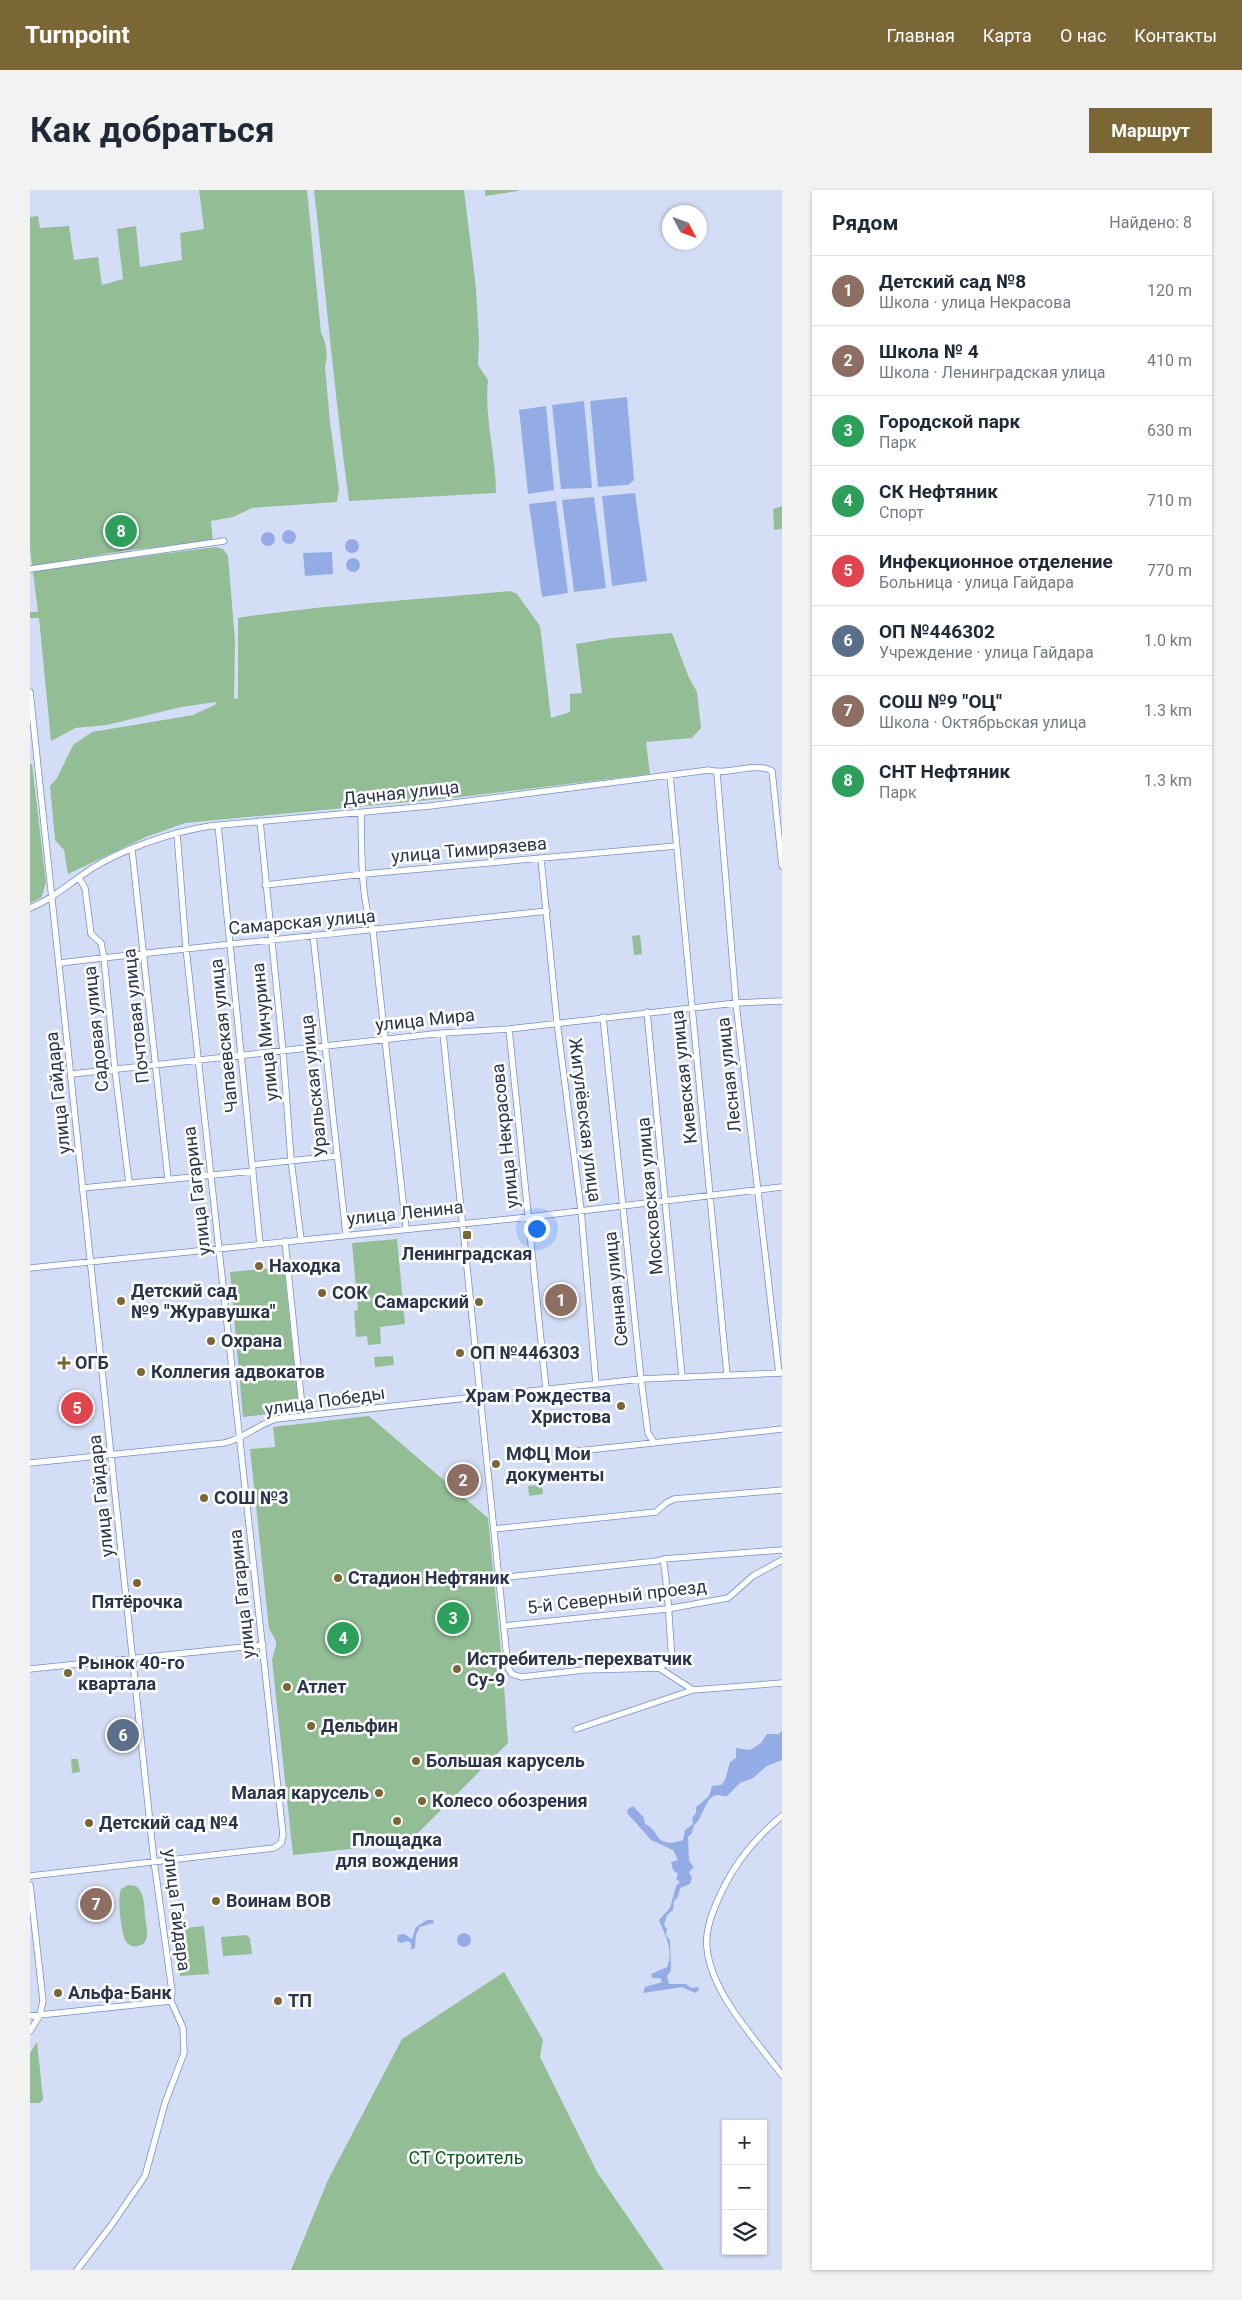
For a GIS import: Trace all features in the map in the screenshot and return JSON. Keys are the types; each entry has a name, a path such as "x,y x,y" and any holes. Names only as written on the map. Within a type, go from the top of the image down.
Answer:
{"street":[{"path":"30,569 224,541"},
{"name":"улица Гайдара","path":"30,692 154,1861 170,1973 171,2001"},
{"name":"Дачная улица","path":"30,908 52,897 96,866 177,833 218,825 473,801 709,770 716,773 768,769 772,771 782,866"},
{"name":"Лесная улица","path":"716,773 736,1003 756,1190 780,1373"},
{"name":"Киевская улица","path":"670,775 691,1008 712,1196 728,1375"},
{"path":"361,813 364,874 386,1040 406,1228"},
{"name":"улица Мичурина","path":"260,821 270,939 283,1052 291,1160 301,1239"},
{"name":"Чапаевская улица","path":"218,825 260,1244"},
{"name":"улица Гагарина","path":"154,1861 274,1848 281,1844 284,1835 241,1438 210,1175 186,948 177,833"},
{"name":"улица Тимирязева","path":"265,885 364,874 541,860 676,846"},
{"name":"Почтовая улица","path":"132,850 168,1179"},
{"name":"Жигулёвская улица","path":"541,860 558,1022 581,1210 596,1384"},
{"name":"Садовая улица","path":"79,878 85,888 91,934 101,943 104,958 129,1183"},
{"name":"Самарская улица","path":"60,963 144,952 373,931 547,911"},
{"name":"Уральская улица","path":"313,935 346,1234"},
{"name":"улица Мира","path":"72,1074 283,1052 443,1032 509,1029 647,1012 736,1003 782,1001"},
{"name":"Московская улица","path":"647,1012 667,1201 682,1377"},
{"name":"Сенная улица","path":"603,1017 640,1379 648,1433 654,1441"},
{"name":"улица Некрасова","path":"509,1029 546,1389"},
{"path":"443,1032 508,1668 512,1674 521,1677 584,1670 659,1668 672,1660 667,1609 668,1589 663,1559"},
{"path":"83,1188 210,1175 291,1160 336,1156"},
{"name":"улица Ленина","path":"30,1268 462,1222 529,1217 782,1187"},
{"path":"285,1241 303,1416"},
{"name":"улица Победы","path":"30,1464 224,1443 241,1438 261,1424 276,1419 640,1379 780,1373"},
{"path":"578,1451 654,1441 782,1429"},
{"path":"494,1529 656,1512 674,1499 782,1490"},
{"path":"499,1578 657,1562 663,1559 782,1550"},
{"name":"5-й Северный проезд","path":"504,1626 667,1609 728,1598 746,1580 782,1560"},
{"path":"30,1669 133,1660 263,1645"},
{"path":"659,1668 694,1690"},
{"path":"576,1729 694,1690 782,1683"},
{"path":"782,1816 753,1844 732,1872 713,1909 707,1939 712,1965 730,2004 782,2075"},
{"path":"30,1876 154,1861"},
{"path":"30,1885 43,1987 40,2015 30,2031"},
{"path":"30,2016 171,2001 184,2028 184,2053 165,2102 145,2176 77,2270"},
{"path":"83,2263 86,2270"}],"green space":[{"path":"199,190 307,190 321,333 325,341 326,350 325,367 330,422 339,489 337,502 252,508 233,517 211,521 213,542 128,550 75,559 75,565 216,547 223,549 228,556 235,641 234,699 238,698 238,618 340,606 510,591 517,594 540,626 551,718 570,712 570,694 582,693 576,644 612,638 672,633 689,678 697,692 701,728 692,738 646,742 650,774 460,797 185,823 146,837 68,874 64,850 55,840 50,786 57,778 73,745 92,732 193,715 215,705 216,702 181,707 107,725 75,728 51,741 39,618 30,618 30,612 38,612 30,548 30,217 38,216 40,228 69,226 74,260 98,257 102,285 123,279 117,229 136,226 140,267 182,260 180,233 204,229"},
{"path":"314,190 464,190 476,288 479,340 478,365 488,380 487,394 496,493 349,501"},
{"path":"485,190 518,190 518,191 485,196"},
{"path":"782,506 782,529 774,530 773,509"},
{"path":"30,764 32,764 46,883 41,898 30,903"},
{"path":"640,935 642,954 634,955 632,936"},
{"path":"397,1239 405,1324 380,1327 381,1344 368,1345 367,1336 356,1337 354,1311 358,1310 352,1243"},
{"path":"284,1267 299,1410 243,1417 230,1272"},
{"path":"393,1356 394,1365 375,1367 374,1357"},
{"path":"369,1416 488,1518 508,1743 408,1843 293,1855 272,1660 276,1644 269,1629 250,1449 275,1447 273,1427"},
{"path":"542,1485 543,1494 529,1496 528,1486"},
{"path":"71,1759 78,1759 80,1772 72,1773"},
{"path":"128,1885 136,1886 143,1896 147,1938 142,1944 137,1946 131,1946 127,1943 121,1925 120,1893 121,1889"},
{"path":"204,1926 209,1974 180,1976 176,1929"},
{"path":"246,1935 250,1938 252,1954 223,1956 221,1937"},
{"name":"СТ Строитель","path":"504,1972 543,2040 540,2057 597,2172 664,2270 291,2270 328,2180 402,2039"},
{"path":"37,2042 43,2099 40,2103 30,2103 30,2053"}],"water":[{"path":"627,397 634,480 628,485 598,487 590,401"},
{"path":"584,401 592,488 561,489 552,405"},
{"path":"546,406 554,490 528,494 519,410"},
{"path":"635,493 647,581 612,586 602,496"},
{"path":"594,497 606,588 574,592 562,500"},
{"path":"556,501 568,593 542,597 529,504"},
{"path":"286,530 292,530 296,537 292,544 286,544 282,540 282,534"},
{"path":"265,532 271,532 275,539 271,546 265,546 261,542 261,536"},
{"path":"349,539 355,539 359,546 355,553 349,553 345,549 345,543"},
{"path":"332,552 333,574 305,576 303,553"},
{"path":"350,558 356,558 360,565 356,572 350,572 346,568 346,562"},
{"path":"782,1730 782,1760 767,1766 753,1778 740,1783 727,1796 719,1795 711,1798 688,1837 689,1861 694,1867 689,1872 692,1878 690,1884 680,1888 678,1897 674,1901 673,1910 667,1915 664,1925 667,1929 666,1935 670,1940 671,1971 667,1976 669,1984 686,1984 691,1988 698,1987 699,1990 695,1993 682,1987 643,1993 645,1987 662,1982 660,1978 652,1978 651,1974 667,1967 669,1961 669,1949 659,1920 670,1908 676,1886 680,1882 676,1879 678,1874 673,1870 671,1862 678,1860 673,1850 651,1840 628,1814 627,1810 633,1806 644,1818 645,1824 662,1841 673,1842 683,1840 685,1830 693,1824 692,1818 696,1813 696,1807 709,1796 712,1786 721,1785 725,1780 730,1762 736,1758 736,1748 750,1750 761,1743 767,1734 779,1734"},
{"path":"427,1920 433,1920 434,1923 420,1927 416,1935 415,1948 411,1950 411,1943 408,1941 401,1943 397,1941 398,1935 404,1934 412,1939 416,1927"},
{"path":"464,1933 469,1935 471,1940 469,1945 464,1947 459,1945 457,1940 459,1935"}],"place":[{"name":"СНТ Нефтяник","path":"121,531"},
{"name":"Ленинградская","path":"467,1235"},
{"name":"Находка","path":"259,1266"},
{"name":"СОК","path":"322,1293"},
{"name":"Детский сад №8","path":"561,1300"},
{"name":"Детский сад №9 \"Журавушка\"","path":"121,1301"},
{"name":"Самарский","path":"479,1302"},
{"name":"Охрана","path":"211,1341"},
{"name":"ОП №446303","path":"460,1353"},
{"name":"ОГБ","path":"64,1363"},
{"name":"Коллегия адвокатов","path":"141,1372"},
{"name":"Храм Рождества Христова","path":"621,1406"},
{"name":"Инфекционное отделение","path":"77,1408"},
{"name":"МФЦ Мои документы","path":"496,1464"},
{"name":"Школа № 4","path":"463,1480"},
{"name":"СОШ №3","path":"204,1498"},
{"name":"Стадион Нефтяник","path":"338,1578"},
{"name":"Пятёрочка","path":"137,1583"},
{"name":"Городской парк","path":"453,1618"},
{"name":"СК Нефтяник","path":"343,1638"},
{"name":"Истребитель-перехватчик Су-9","path":"457,1669"},
{"name":"Рынок 40-го квартала","path":"68,1673"},
{"name":"Атлет","path":"287,1687"},
{"name":"Дельфин","path":"311,1726"},
{"name":"ОП №446302","path":"123,1735"},
{"name":"Большая карусель","path":"416,1761"},
{"name":"Малая карусель","path":"379,1793"},
{"name":"Колесо обозрения","path":"422,1801"},
{"name":"Площадка для вождения","path":"397,1821"},
{"name":"Детский сад №4","path":"89,1823"},
{"name":"Воинам ВОВ","path":"216,1901"},
{"name":"СОШ №9 \"ОЦ\"","path":"96,1904"},
{"name":"Альфа-Банк","path":"58,1993"},
{"name":"ТП","path":"278,2001"}]}
